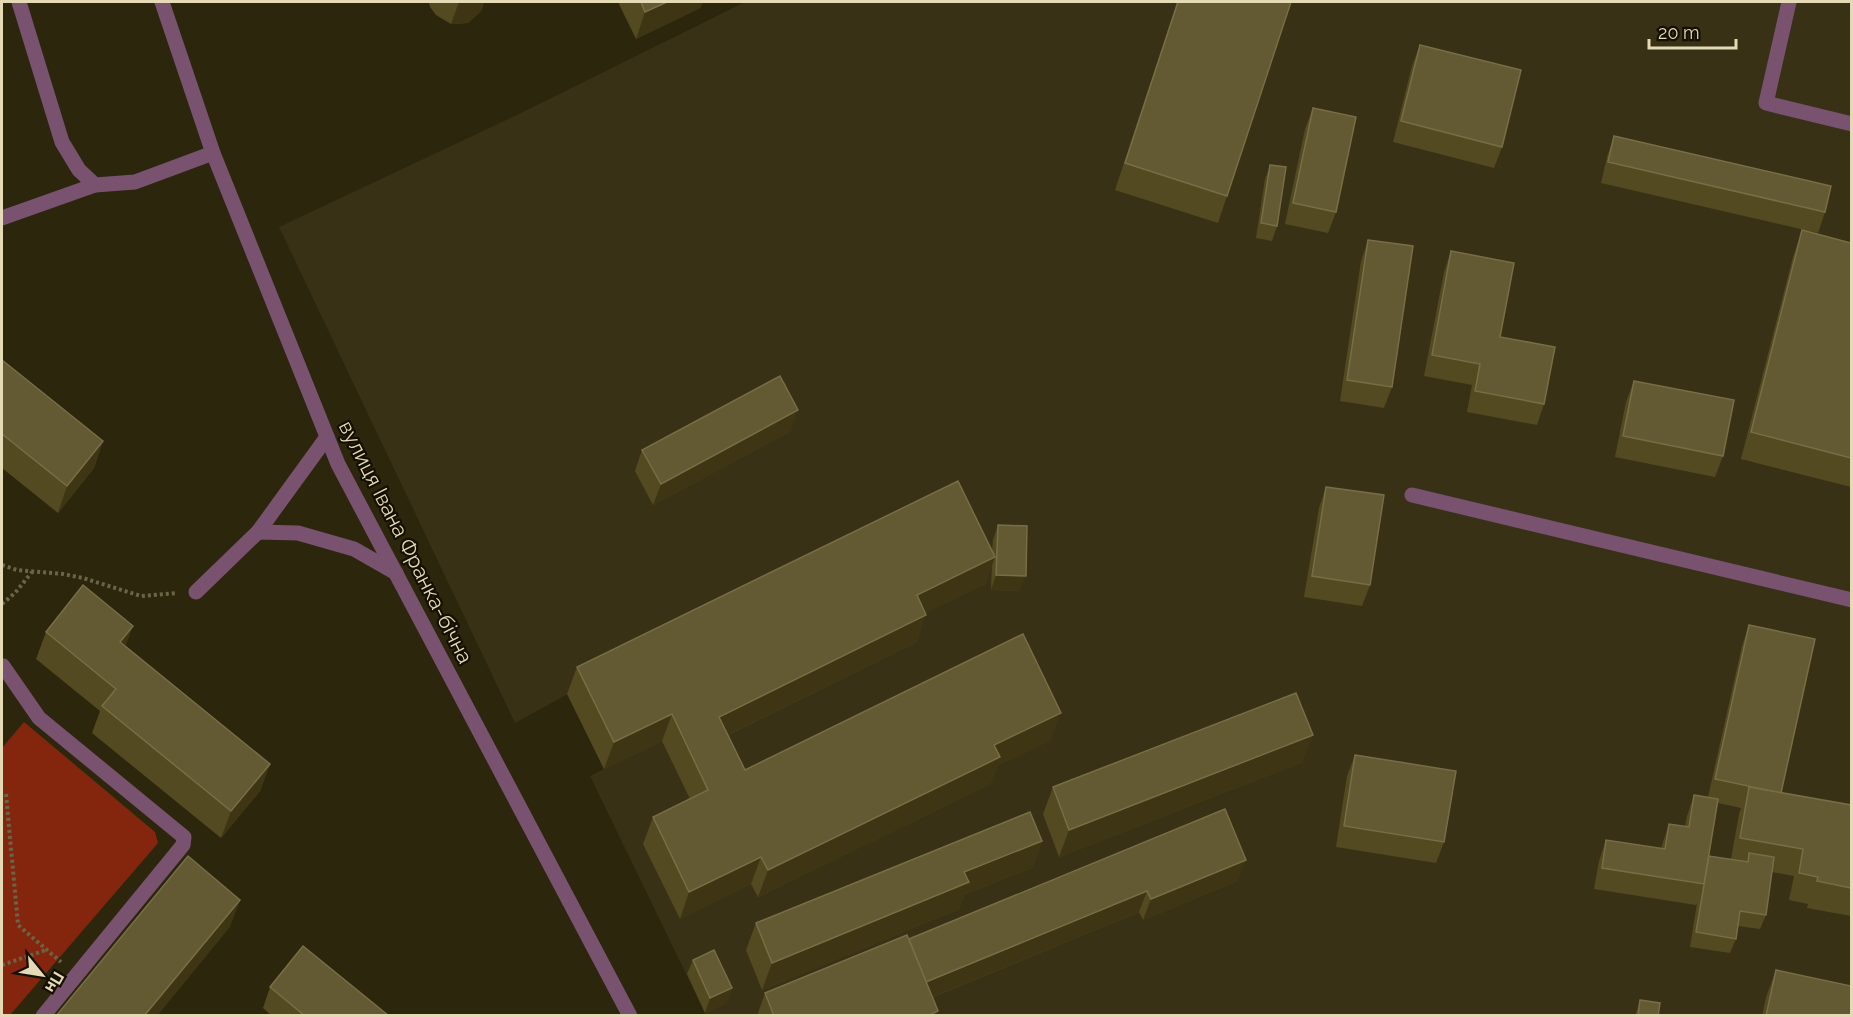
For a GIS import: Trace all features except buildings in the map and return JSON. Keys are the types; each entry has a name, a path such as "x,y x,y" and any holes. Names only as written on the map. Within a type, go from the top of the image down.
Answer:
{"street":[{"path":"19,2 62,142 79,170 95,185"},
{"name":"вулиця Івана Франка-бічна","path":"162,2 213,153 338,464 630,1016"},
{"path":"1789,2 1766,103 1851,124"},
{"path":"2,218 95,185 135,182 213,153"},
{"path":"196,592 258,532 327,437"},
{"path":"1412,495 1851,600"},
{"path":"258,532 298,533 354,549 396,573"},
{"path":"2,666 39,718 184,837 183,845 43,1016"}],"path":[{"path":"2,566 83,578 141,596 196,592"},
{"path":"2,604 15,593 32,571"},
{"path":"6,794 18,925 76,975"},
{"path":"2,965 47,950"}],"shaded area":[{"path":"743,2 1851,2 1851,1015 706,1015 590,776 604,769 568,694 515,723 279,227 521,113"},
{"path":"24,722 155,832 158,843 10,1015 2,1015 2,748"}]}
